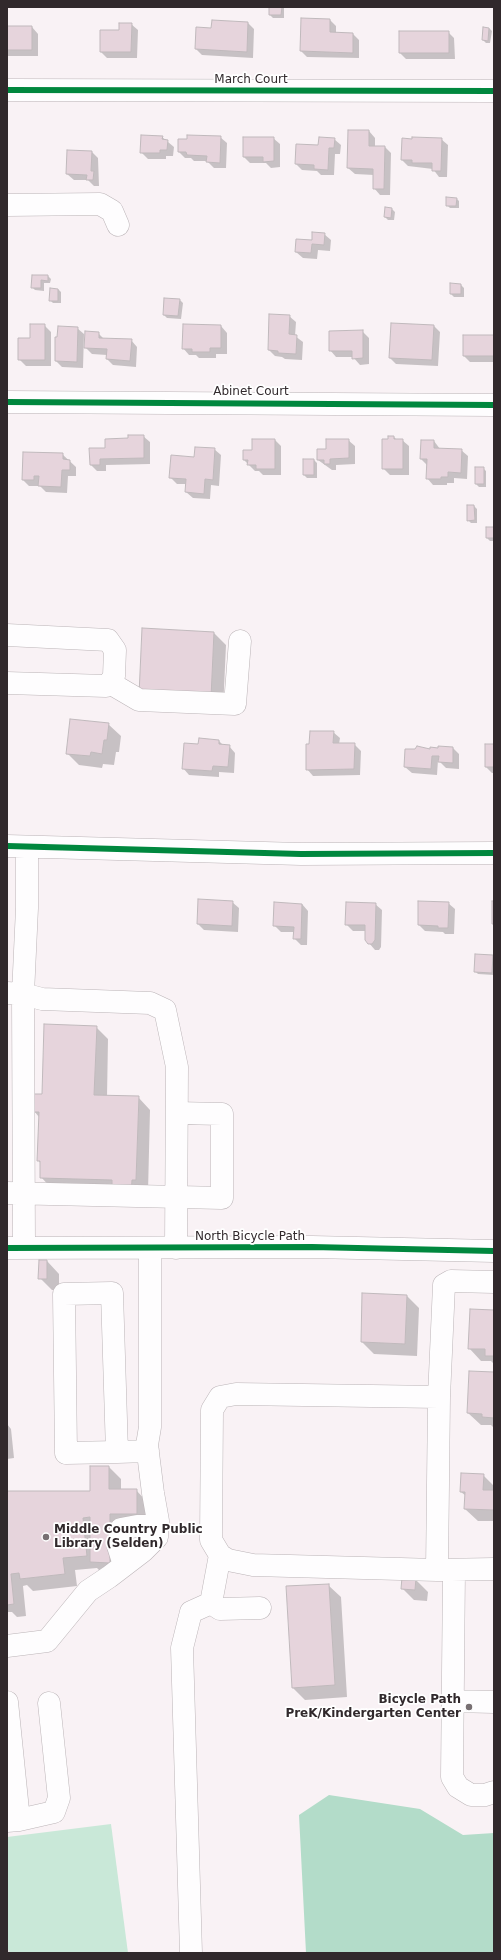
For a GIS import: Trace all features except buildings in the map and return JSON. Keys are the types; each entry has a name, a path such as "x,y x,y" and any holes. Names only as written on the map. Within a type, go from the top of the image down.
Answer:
{"street":[{"name":"March Court","path":"7,90 494,91"},
{"path":"7,205 100,204 112,212 118,226"},
{"name":"Abinet Court","path":"7,402 494,405"},
{"path":"7,635 108,640 115,650 114,676 110,683 106,686 7,683"},
{"path":"110,683 139,700 235,704 240,641"},
{"path":"16,1248 15,993 27,908 17,846 301,854 494,853"},
{"path":"15,993 42,999 150,1003 165,1010 177,1067 178,1113 176,1248"},
{"path":"15,1193 222,1198 222,1114 178,1113"},
{"name":"North Bicycle Path","path":"16,1248 312,1247 494,1251"},
{"path":"7,1646 47,1641 88,1591 143,1551 157,1537 158,1526 148,1451 150,1427 150,1248"},
{"path":"494,1282 452,1281 444,1285 439,1397 453,1701 452,1777 458,1787 471,1795 485,1795 494,1792"},
{"path":"118,1452 112,1294 64,1294 66,1453 118,1452 148,1451"},
{"path":"439,1397 236,1394 220,1398 212,1410 211,1540 220,1555 228,1560 253,1564 446,1570 494,1569"},
{"path":"124,1565 118,1546 120,1529 137,1526 158,1526"},
{"path":"210,1603 220,1555"},
{"path":"210,1603 220,1609 260,1608"},
{"path":"191,1953 182,1648 191,1612 210,1603"},
{"path":"453,1701 494,1702"},
{"path":"7,1702 13,1821 54,1812 59,1798 49,1703"}],"path":[{"path":"7,1950 10,1953"}],"green space":[{"path":"329,1795 420,1809 463,1835 494,1833 494,1953 306,1953 299,1815"},
{"path":"111,1824 128,1953 7,1953 7,1837"}],"cycle path":[{"path":"7,90 494,91"},
{"path":"7,402 494,405"},
{"path":"7,846 301,854 494,853"},
{"path":"7,1248 312,1247 494,1251"}],"place":[{"name":"Middle Country Public Library (Selden)","path":"46,1537"},
{"name":"Bicycle Path PreK/Kindergarten Center","path":"469,1707"}]}
